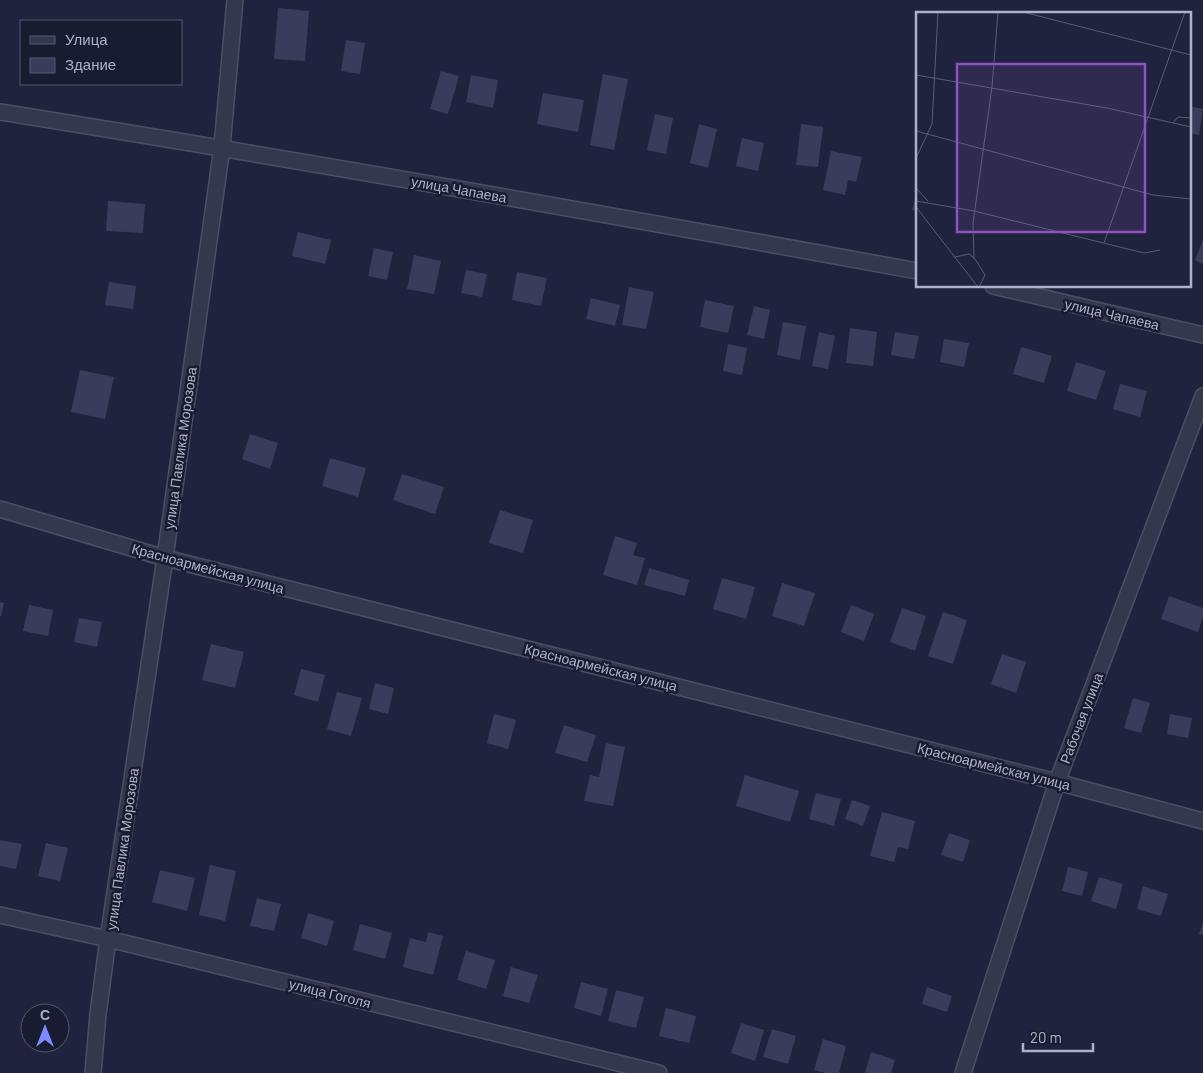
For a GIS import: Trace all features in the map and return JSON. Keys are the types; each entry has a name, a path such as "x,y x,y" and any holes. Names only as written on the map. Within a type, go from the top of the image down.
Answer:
{"street":[{"name":"улица Павлика Морозова","path":"94,1073 98,1014 108,939 165,558 222,147 235,0"},
{"name":"улица Чапаева","path":"0,112 222,147 916,270"},
{"name":"улица Чапаева","path":"1002,288 1203,335"},
{"name":"Рабочая улица","path":"963,1073 1057,782 1203,396"},
{"name":"Красноармейская улица","path":"0,510 165,558 1057,782 1203,821"},
{"name":"улица Гоголя","path":"0,915 108,939 659,1073"}],"building":[{"path":"278,8 309,11 305,61 274,59"},
{"path":"346,40 365,43 360,74 341,71"},
{"path":"441,71 459,76 448,114 430,109"},
{"path":"603,74 628,79 614,150 590,145"},
{"path":"471,75 498,80 493,108 466,102"},
{"path":"543,93 584,100 578,132 537,124"},
{"path":"1190,106 1203,109 1199,135 1190,133"},
{"path":"655,114 673,118 666,154 647,150"},
{"path":"699,124 717,129 708,168 690,163"},
{"path":"801,124 823,127 818,167 796,165"},
{"path":"742,138 764,143 758,171 736,166"},
{"path":"831,151 862,157 856,182 848,180 845,195 823,190"},
{"path":"916,195 916,211 912,210"},
{"path":"108,201 145,204 143,233 106,231"},
{"path":"298,232 331,240 325,264 292,256"},
{"path":"1203,240 1203,264 1195,260"},
{"path":"374,248 393,252 387,280 368,276"},
{"path":"414,255 441,261 434,294 407,289"},
{"path":"466,270 487,274 482,297 461,293"},
{"path":"517,272 547,278 541,306 512,300"},
{"path":"109,282 136,286 133,309 105,305"},
{"path":"629,287 654,292 646,329 622,325"},
{"path":"591,298 620,305 615,326 586,319"},
{"path":"705,300 734,306 728,333 700,327"},
{"path":"754,306 770,310 764,339 747,335"},
{"path":"783,322 806,326 800,360 777,355"},
{"path":"850,328 877,332 873,366 846,363"},
{"path":"819,332 835,336 828,369 812,366"},
{"path":"895,332 919,336 914,359 891,355"},
{"path":"944,339 969,343 964,367 940,362"},
{"path":"728,344 747,348 742,375 723,371"},
{"path":"1021,347 1052,356 1044,383 1013,374"},
{"path":"1076,362 1106,371 1096,400 1067,391"},
{"path":"80,370 114,377 105,419 71,412"},
{"path":"1120,384 1147,391 1140,417 1113,409"},
{"path":"250,434 278,443 270,469 242,459"},
{"path":"330,458 366,468 358,497 322,486"},
{"path":"402,474 444,487 435,514 393,500"},
{"path":"500,510 533,520 523,553 489,543"},
{"path":"615,536 637,543 633,555 645,558 637,585 603,575"},
{"path":"649,568 689,580 685,596 644,585"},
{"path":"722,578 755,587 746,619 713,609"},
{"path":"782,583 815,593 804,626 772,616"},
{"path":"1169,596 1203,608 1203,616 1198,632 1161,619"},
{"path":"0,602 4,603 1,616 0,616"},
{"path":"29,605 53,610 48,636 23,631"},
{"path":"851,605 874,614 864,641 841,632"},
{"path":"902,608 926,616 915,651 890,642"},
{"path":"943,612 967,620 953,664 928,656"},
{"path":"79,618 102,622 97,647 74,642"},
{"path":"211,644 244,652 235,688 202,680"},
{"path":"1002,654 1026,662 1016,693 991,684"},
{"path":"301,669 325,675 318,702 294,695"},
{"path":"375,683 394,688 388,714 369,709"},
{"path":"337,692 362,698 351,736 327,729"},
{"path":"1133,698 1150,703 1141,733 1124,728"},
{"path":"494,714 516,720 508,749 487,743"},
{"path":"1170,714 1192,718 1188,738 1167,734"},
{"path":"564,725 596,735 587,762 555,753"},
{"path":"606,743 625,747 613,806 584,801 590,775 599,777"},
{"path":"745,775 799,791 790,822 736,806"},
{"path":"816,793 841,799 834,826 809,819"},
{"path":"852,800 870,806 863,826 845,819"},
{"path":"882,812 915,821 908,849 898,847 894,862 870,856"},
{"path":"949,833 970,840 963,862 941,855"},
{"path":"0,840 22,844 16,869 0,866"},
{"path":"46,843 68,848 60,881 38,876"},
{"path":"210,865 236,871 225,921 199,915"},
{"path":"1068,867 1088,872 1082,896 1062,891"},
{"path":"160,870 195,878 187,911 152,902"},
{"path":"1099,877 1123,884 1116,909 1091,901"},
{"path":"1143,886 1168,894 1161,916 1137,909"},
{"path":"257,898 281,904 274,931 250,926"},
{"path":"308,913 334,921 327,946 301,938"},
{"path":"1203,923 1203,935 1199,934"},
{"path":"360,924 392,933 385,959 353,950"},
{"path":"428,932 443,936 433,975 403,967 410,938 426,942"},
{"path":"466,951 495,960 486,989 457,980"},
{"path":"511,967 538,975 529,1003 503,996"},
{"path":"581,982 608,989 601,1016 574,1008"},
{"path":"927,987 952,996 947,1012 922,1004"},
{"path":"616,990 644,997 636,1028 608,1021"},
{"path":"666,1008 696,1016 689,1043 659,1036"},
{"path":"741,1023 764,1030 755,1061 731,1053"},
{"path":"772,1029 796,1036 788,1064 763,1057"},
{"path":"823,1039 846,1046 839,1073 825,1073 814,1070"},
{"path":"871,1052 895,1060 891,1073 865,1073"}]}
